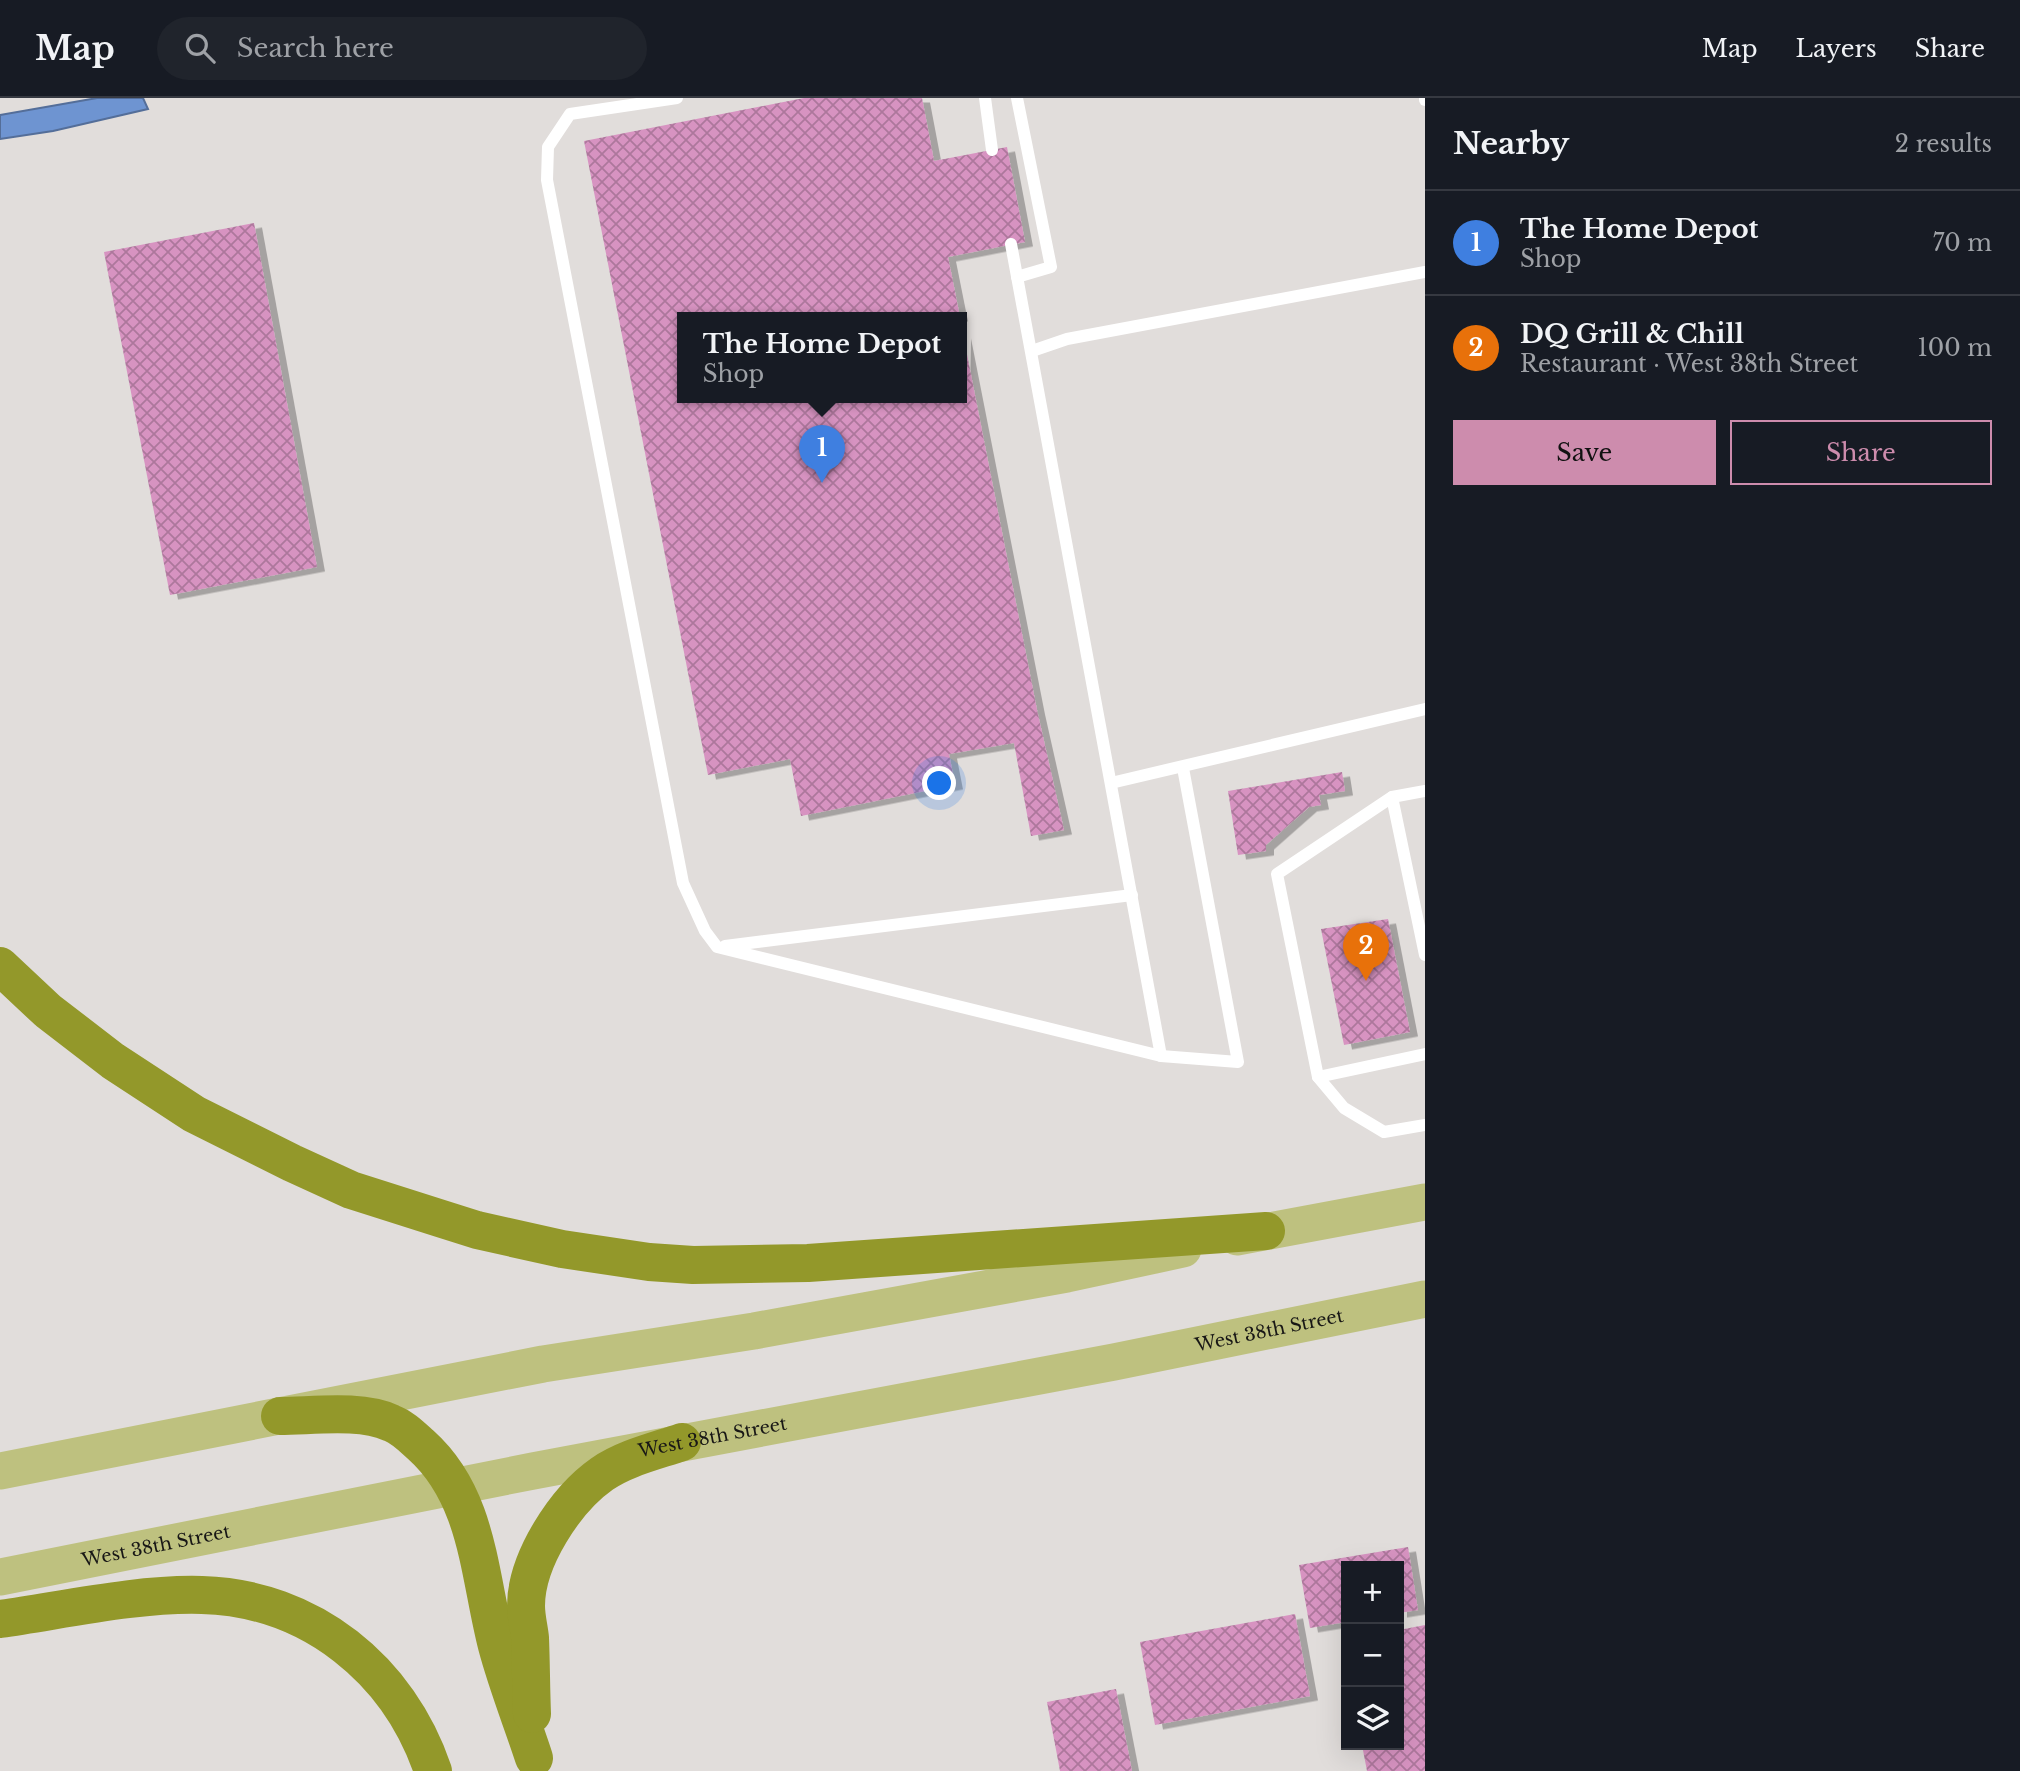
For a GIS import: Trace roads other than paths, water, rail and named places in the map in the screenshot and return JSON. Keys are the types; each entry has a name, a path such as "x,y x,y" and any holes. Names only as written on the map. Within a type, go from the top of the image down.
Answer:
{"highway":[{"path":"0,966 48,1011 113,1061 194,1114 351,1190 477,1230 562,1249 649,1262 693,1265 808,1263 1266,1231"},
{"path":"279,1416 362,1416 391,1423 431,1454 453,1487 475,1538 497,1646 535,1764"},
{"path":"535,1764 530,1638 526,1606 528,1586 538,1558 563,1513 581,1492 603,1474 624,1462 682,1442"},
{"path":"0,1619 163,1596 229,1597 279,1609 345,1646 383,1680 413,1722 433,1771"}],"main road":[{"path":"0,1471 543,1364 754,1331 1067,1274 1266,1231 1425,1202"},
{"name":"West 38th Street","path":"0,1577 682,1442 1114,1362 1425,1299"}],"lane":[{"path":"677,98 570,114 548,146 547,180 683,883 705,931 717,947 1161,1056 1238,1062 1182,768"},
{"path":"985,98 992,150"},
{"path":"1017,98 1051,267 1017,276"},
{"path":"1011,244 1161,1056"},
{"path":"1032,351 1067,339 1425,272"},
{"path":"1111,783 1425,709"},
{"path":"1425,791 1392,797 1277,874 1318,1077 1344,1108 1384,1132 1425,1125"},
{"path":"1392,797 1425,955"},
{"path":"717,947 1132,895"},
{"path":"1318,1077 1425,1054"}],"water":[{"path":"97,98 143,98 148,109 53,131 0,139 0,115"}],"place":[{"name":"The Home Depot","path":"822,483"},
{"name":"DQ Grill & Chill","path":"1366,981"}]}
